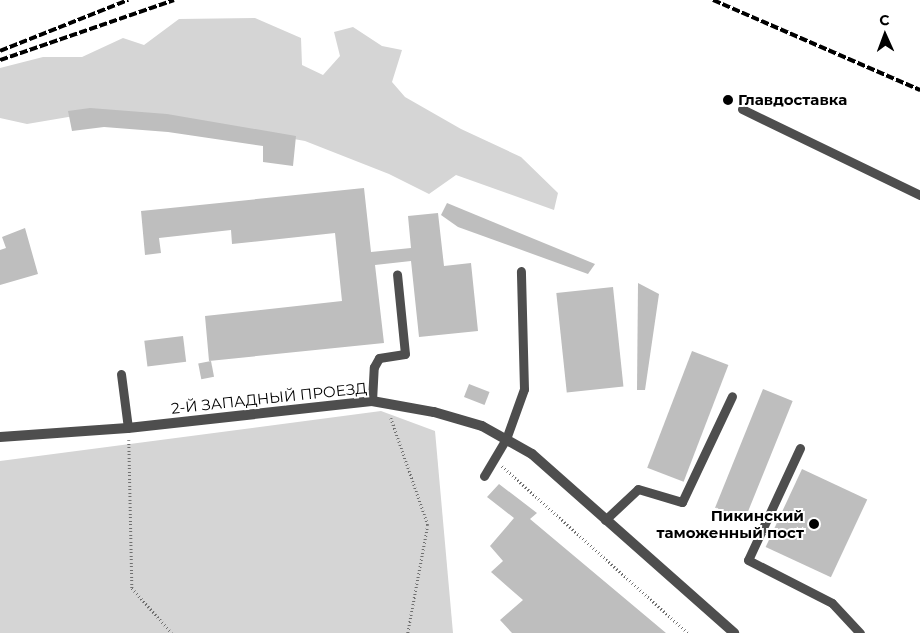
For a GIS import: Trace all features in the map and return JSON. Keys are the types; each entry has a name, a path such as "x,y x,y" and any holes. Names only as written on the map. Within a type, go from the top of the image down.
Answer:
{"street":[{"name":"2-Й ЗАПАДНЫЙ ПРОЕЗД","path":"0,437 128,428 372,401 434,412 482,426 532,454 734,633"}],"lane":[{"path":"742,109 920,195"},
{"path":"484,476 506,439 524,390 521,271"},
{"path":"372,401 374,368 380,358 405,354 397,274"},
{"path":"121,374 128,428"},
{"path":"605,520 638,490 682,502 732,396"},
{"path":"800,448 748,560 832,603 860,633"}],"path":[{"path":"386,403 428,525 408,633"},
{"path":"128,428 132,588 172,633"},
{"path":"494,459 581,540 688,633"}],"shaded area":[{"path":"255,18 301,38 302,65 323,75 340,56 334,32 353,27 382,46 402,50 392,82 405,97 461,129 521,157 558,193 554,210 456,175 429,194 389,174 305,141 255,132 86,114 27,124 0,118 0,68 43,57 82,57 123,38 144,45 179,19"},
{"path":"381,411 435,431 453,633 0,633 0,461"}],"building":[{"path":"90,108 167,114 296,136 293,166 263,162 263,146 168,132 104,127 72,131 68,111"},
{"path":"364,188 371,252 411,248 408,216 438,213 444,266 471,263 478,331 419,337 411,261 375,265 384,343 209,361 205,316 342,301 335,233 232,244 231,230 159,238 161,253 145,255 141,211"},
{"path":"447,203 595,264 588,274 458,227 441,215"},
{"path":"25,228 38,274 0,285 0,250 6,248 2,237"},
{"path":"638,283 659,294 645,390 637,390"},
{"path":"613,287 623,386 567,392 556,293"},
{"path":"183,336 186,362 147,367 144,341"},
{"path":"692,351 728,365 684,482 647,468"},
{"path":"211,361 214,377 201,379 198,363"},
{"path":"469,384 490,392 485,405 464,397"},
{"path":"763,389 793,401 745,520 715,508"},
{"path":"802,469 867,499 831,577 766,547"},
{"path":"499,484 537,513 530,519 666,633 512,633 500,620 523,600 491,572 503,561 490,546 514,518 487,497"}],"railway":[{"path":"0,51 128,0"},
{"path":"0,60 174,0"},
{"path":"713,0 920,90"}],"place":[{"name":"Главдоставка","path":"728,100"},
{"name":"Пикинский таможенный пост","path":"814,524"}]}
